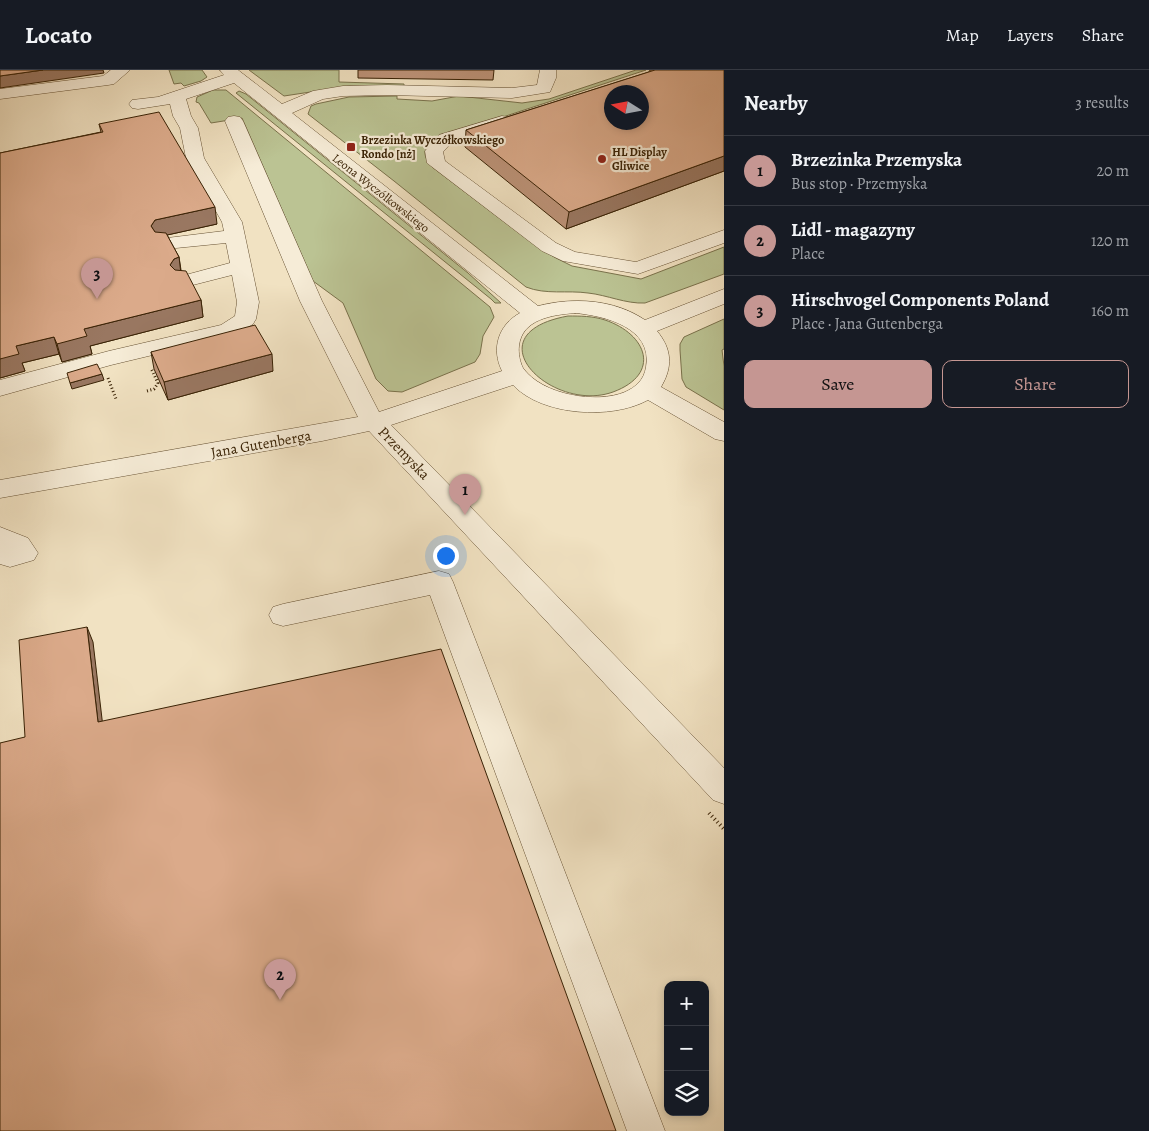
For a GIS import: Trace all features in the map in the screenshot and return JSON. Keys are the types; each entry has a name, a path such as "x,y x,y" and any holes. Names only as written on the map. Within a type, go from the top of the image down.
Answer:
{"street":[{"path":"0,94 108,80 122,70"},
{"path":"279,112 319,95 343,91 387,90 512,93 532,91 544,88 548,78 548,70"},
{"path":"0,388 235,326 245,319 248,302 232,222 195,158 189,128 174,118 172,98 232,74"},
{"name":"Leona Wyczółkowskiego","path":"232,74 535,314"},
{"path":"518,115 445,139 434,151 436,163 549,247 570,257 638,268 724,236"},
{"name":"Przemyska","path":"234,121 311,301 365,409 374,422 724,790"},
{"path":"166,244 235,236"},
{"path":"185,281 241,266"},
{"path":"642,328 724,296"},
{"path":"563,307 594,308 624,317 642,328 657,346 660,363 655,377 647,389 634,398 613,404 576,404 547,396 515,374 507,355 508,341 519,322 535,314 563,307"},
{"name":"Jana Gutenberga","path":"0,489 311,436 374,422 506,380 515,374"},
{"path":"647,389 724,432"},
{"path":"0,537 19,545 25,553 10,557 0,553"},
{"path":"283,615 439,582 646,1131"}],"path":[{"path":"147,391 154,389 158,383 151,368 156,366"},
{"path":"108,377 116,399"}],"green space":[{"path":"169,70 202,70 207,77 201,81 184,86 181,83 174,84"},
{"path":"249,70 339,70 339,82 404,84 404,86 350,86 284,96"},
{"path":"636,70 646,70 442,137 431,143 425,153 432,167 523,236 554,257 572,266 641,279 724,247 724,274 645,303 588,293 549,292 526,287 308,114 311,106 349,97 397,96 397,99 432,101 459,96 522,103 549,99"},
{"path":"213,90 226,90 490,307 494,317 483,336 480,354 475,362 402,392 388,391 376,379 343,303 313,281 242,118 211,123 199,103 196,102 197,97"},
{"path":"239,91 246,94 468,273 501,303 495,303 236,93"},
{"path":"568,316 605,320 619,326 631,335 639,344 643,354 643,365 638,375 628,384 613,392 589,396 566,392 546,382 530,369 523,354 525,339 539,325"},
{"path":"724,319 724,349 722,350 724,410 686,387 682,379 680,344 684,337"}],"building":[{"path":"0,70 43,70 0,76"},
{"name":"HL Display Gliwice","path":"655,70 724,70 724,156 569,212 466,130 604,86 604,130 649,130 649,85 608,85"},
{"path":"159,112 215,207 155,220 151,226 155,232 166,233 179,257 174,259 170,265 175,270 186,271 201,300 84,329 87,336 57,344 54,337 16,346 19,354 0,359 0,153 103,132 99,124"},
{"path":"255,325 272,354 164,382 151,352"},
{"path":"97,364 102,374 70,383 67,373"},
{"path":"87,627 98,722 441,649 616,1131 0,1131 0,743 25,737 19,640"}],"place":[{"name":"Brzezinka Wyczółkowskiego Rondo [nż]","path":"351,147"},
{"name":"HL Display Gliwice","path":"602,159"},
{"name":"Hirschvogel Components Poland","path":"97,299"},
{"name":"Brzezinka Przemyska","path":"465,515"},
{"name":"Lidl - magazyny","path":"280,1000"}]}
